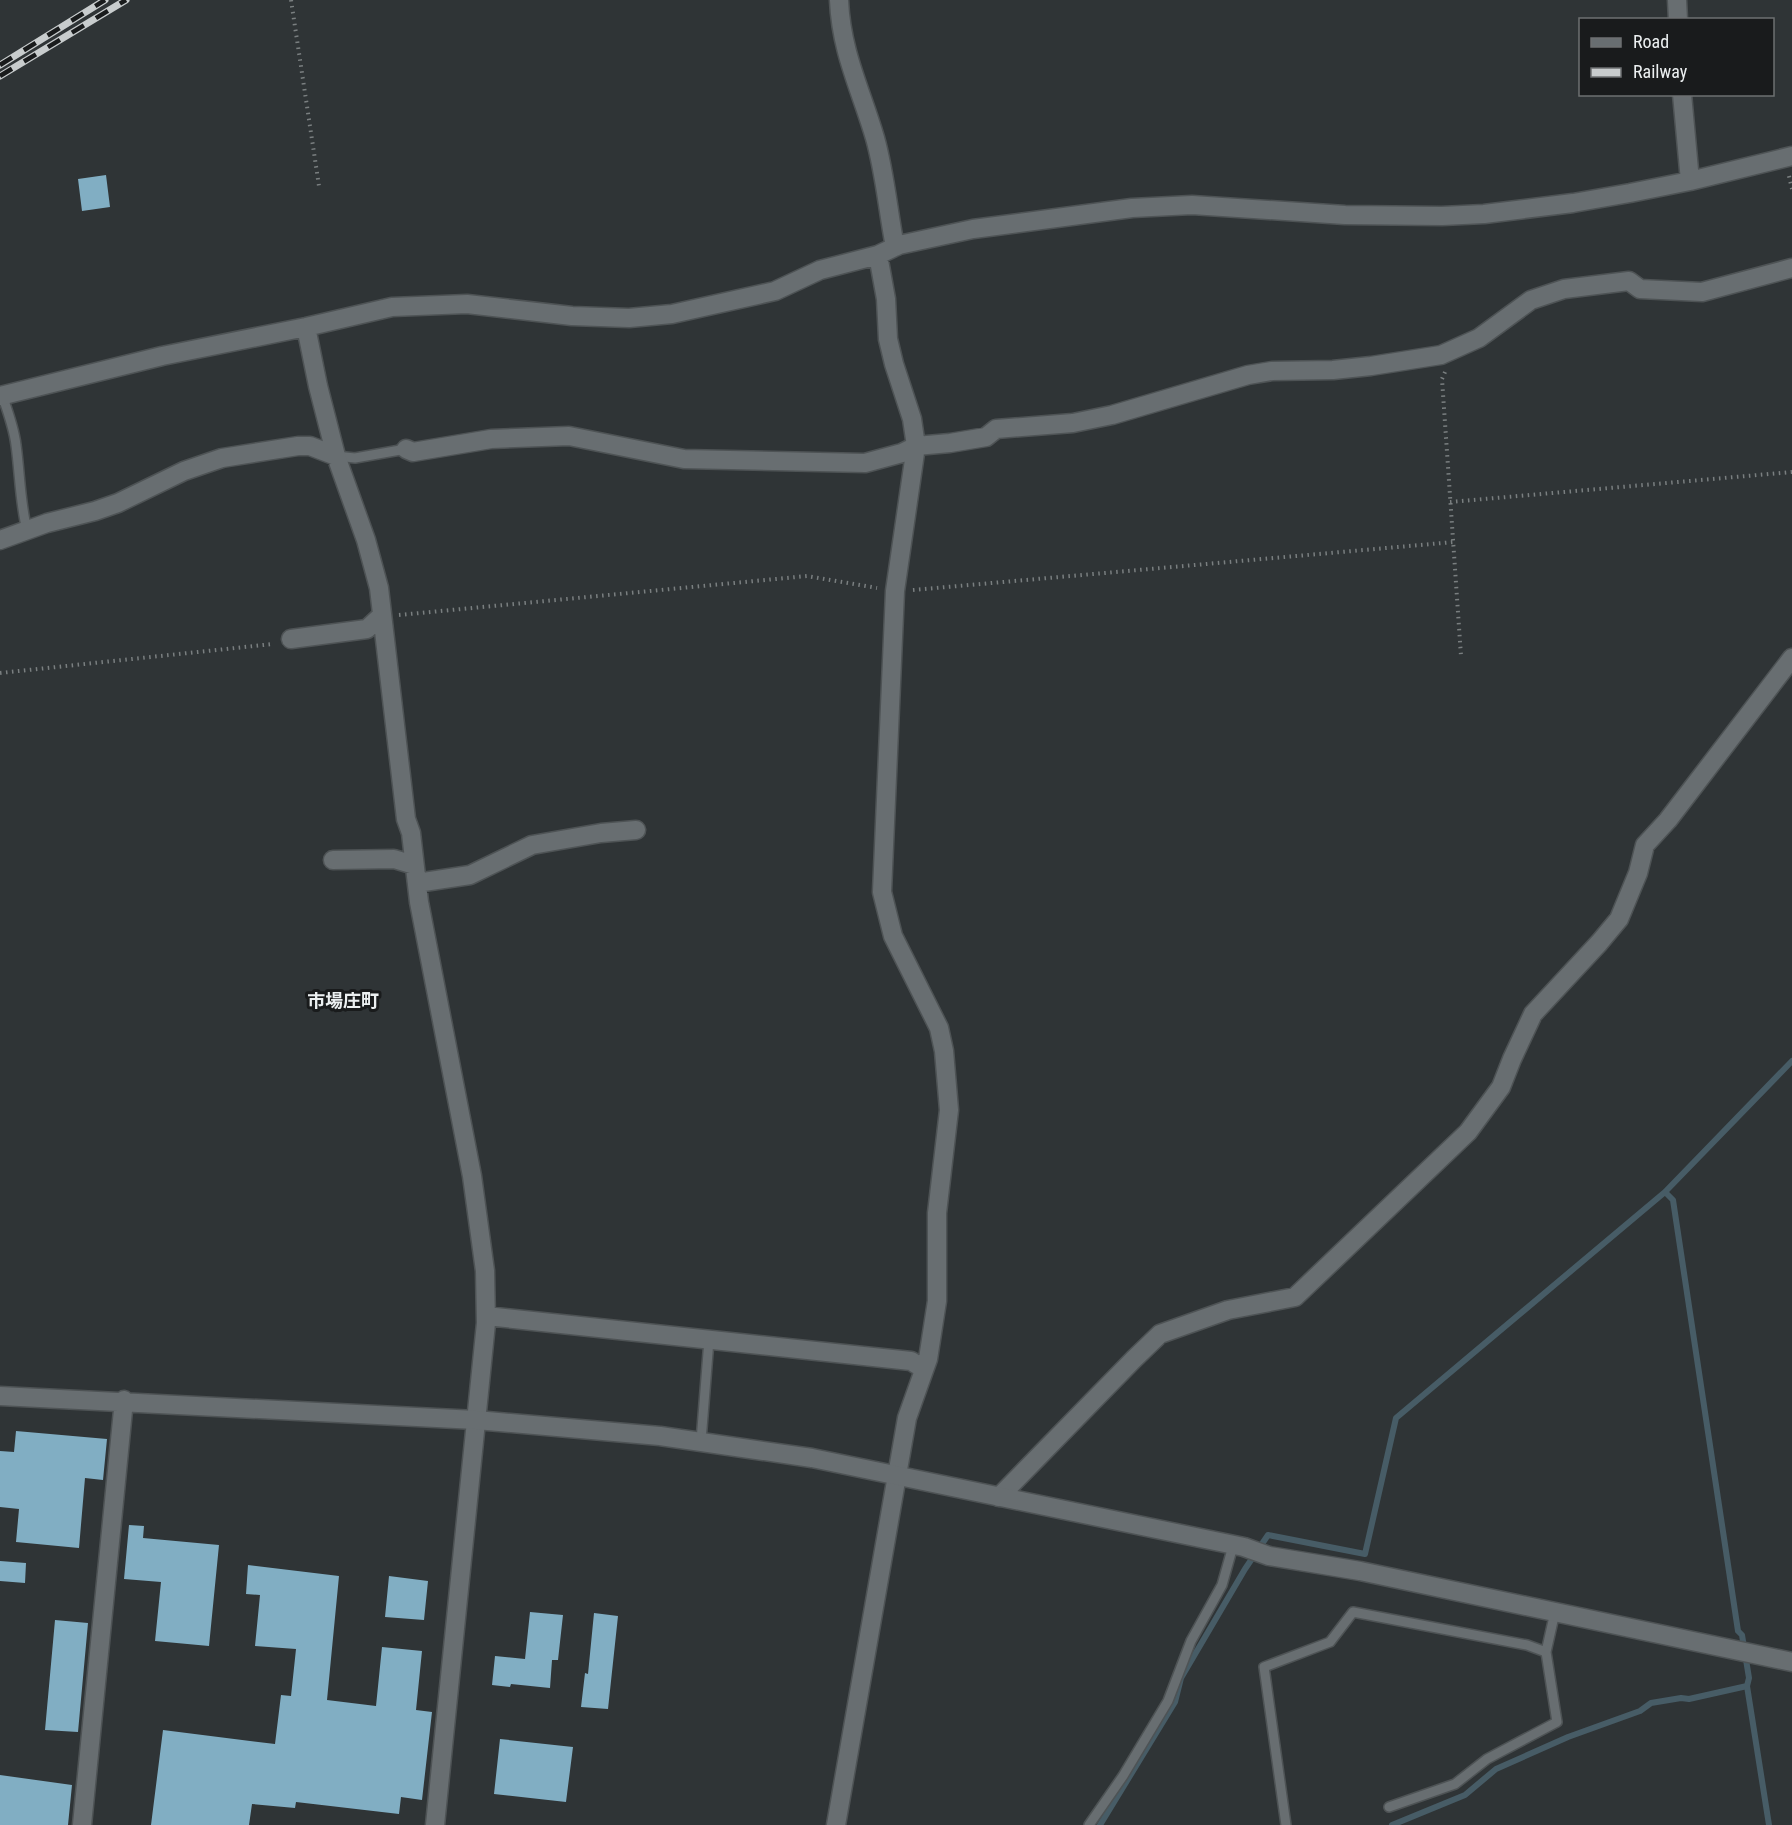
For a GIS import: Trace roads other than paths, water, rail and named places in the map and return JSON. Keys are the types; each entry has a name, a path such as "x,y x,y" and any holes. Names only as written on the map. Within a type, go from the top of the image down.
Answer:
{"street":[{"path":"836,1825 907,1418 928,1359 937,1301 937,1213 949,1110 944,1051 939,1028 893,936 882,892 889,590 916,446 912,419 888,339 887,251 875,140 840,27 839,0"},
{"path":"1677,0 1678,18"},
{"path":"1682,96 1690,181"},
{"path":"1,395 162,356 392,307 478,305 572,316 655,317 766,294 820,270 973,229 1132,208 1192,205 1345,215 1484,214 1573,203 1690,181 1792,156"},
{"path":"406,449 413,452 491,439 569,436 684,459 865,463 902,453 916,446 986,437 996,429 1073,423 1112,416 1248,375 1272,371 1334,370 1441,356 1479,338 1531,300 1564,289 1629,280 1640,289 1701,292 1792,268"},
{"path":"306,327 336,456 366,540 379,588 402,797 411,833 448,1060 472,1176 485,1271 486,1316 435,1825"},
{"path":"0,540 47,523 95,512 184,471 222,458 298,446 310,446 336,456"},
{"path":"291,639 367,629 381,616"},
{"path":"999,1497 1160,1334 1228,1311 1295,1298 1468,1132 1501,1088 1533,1014 1599,944 1619,919 1638,873 1645,845 1668,820 1792,658"},
{"path":"333,860 394,859 416,874 470,875 532,845 602,833 636,830"},
{"path":"486,1316 911,1361 924,1369"},
{"path":"0,1396 124,1400 476,1420 701,1441 812,1458 1239,1547 1269,1556 1360,1571 1792,1662"},
{"path":"82,1825 124,1400"}],"lane":[{"path":"1,395 12,421 27,530"},
{"path":"336,456 355,458 406,449"},
{"path":"701,1441 709,1340"},
{"path":"1089,1825 1123,1776 1168,1701 1191,1641 1222,1585 1239,1547"},
{"path":"1286,1825 1264,1667 1330,1642 1353,1612 1527,1645 1546,1652"},
{"path":"1389,1807 1455,1784 1487,1759 1557,1722 1546,1652 1555,1612"}],"waterway":[{"path":"1100,1825 1175,1702 1181,1678 1245,1569 1268,1535 1365,1554 1396,1418 1665,1192 1792,1061"},
{"path":"1665,1192 1673,1200 1738,1631 1742,1635 1749,1678 1747,1686 1769,1825"},
{"path":"1392,1825 1465,1795 1496,1769 1568,1737 1640,1711 1651,1703 1681,1698 1689,1699 1747,1686"}],"railway":[{"path":"0,65 105,0"},
{"path":"0,76 126,0"}],"district":[{"name":"市場庄町","path":"343,1001"}]}
